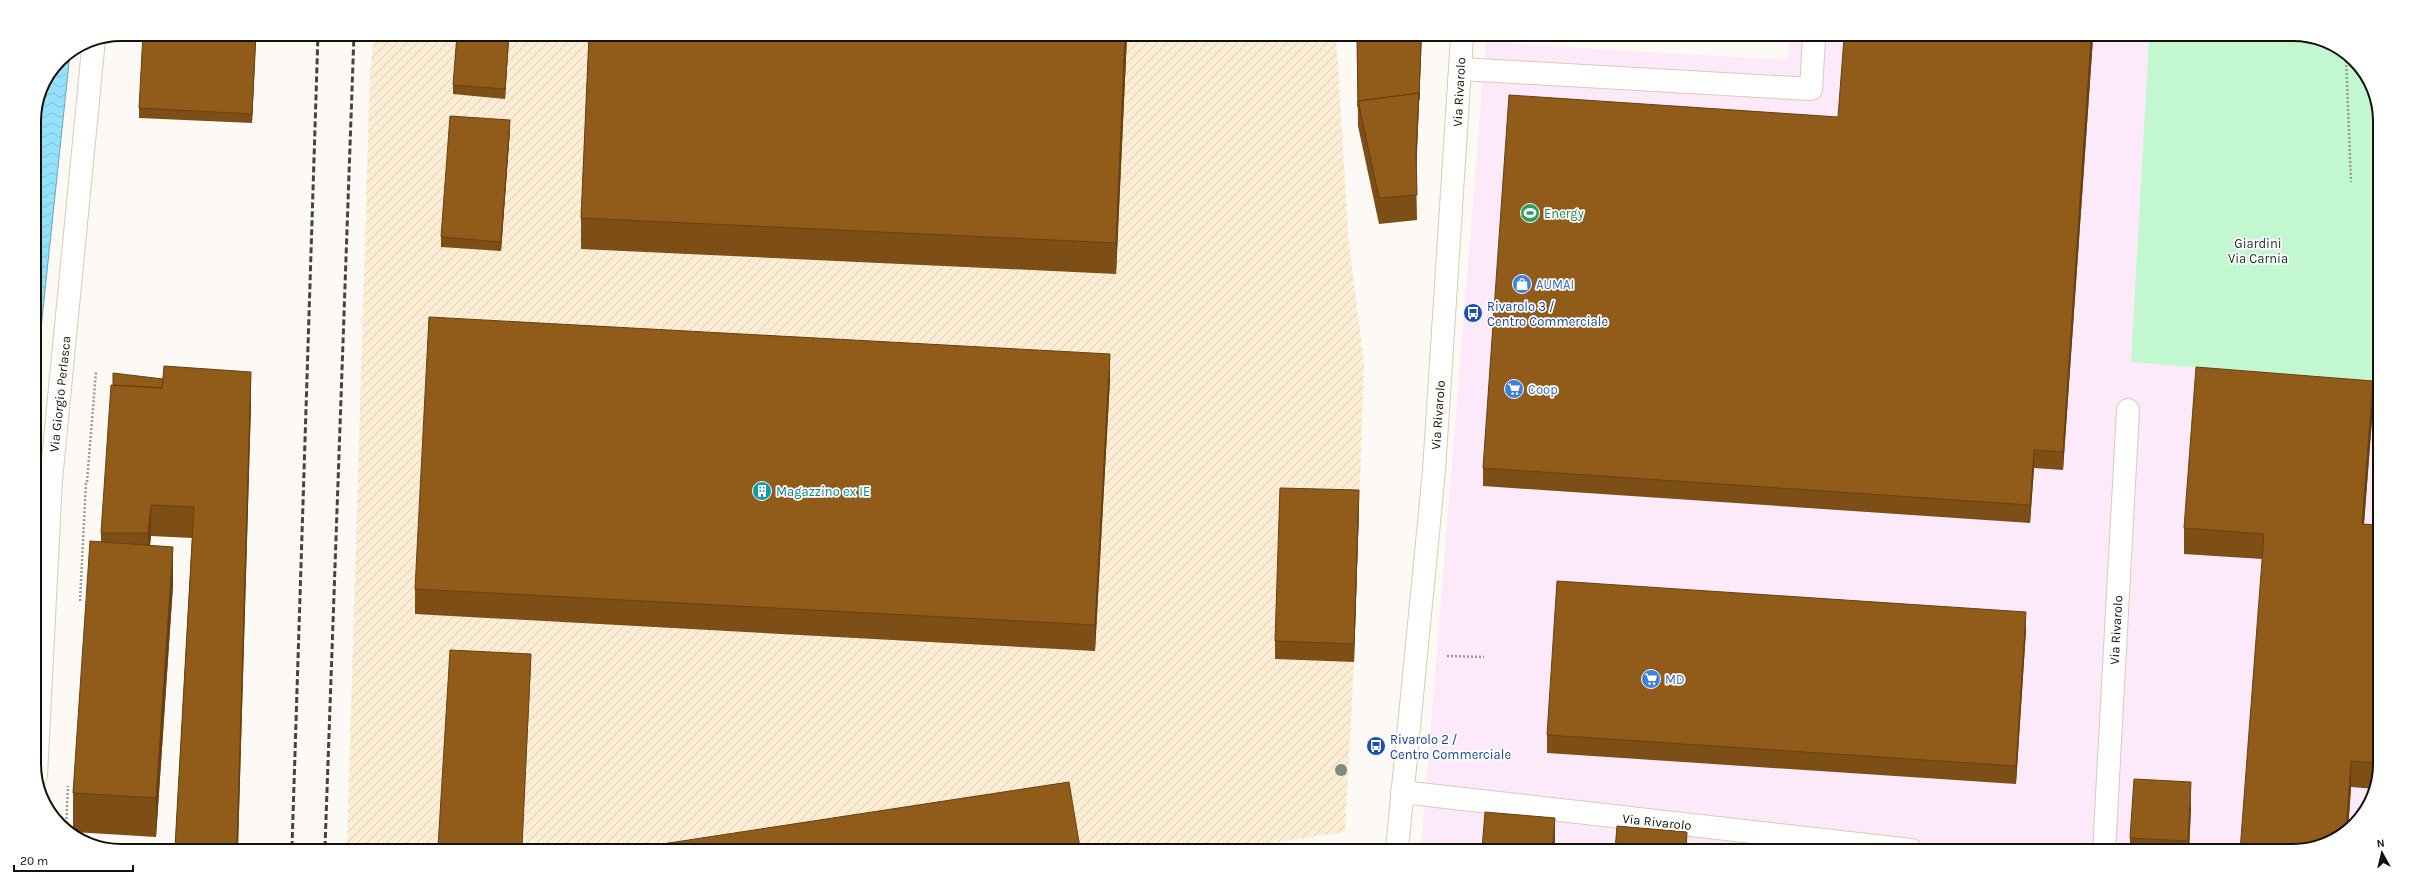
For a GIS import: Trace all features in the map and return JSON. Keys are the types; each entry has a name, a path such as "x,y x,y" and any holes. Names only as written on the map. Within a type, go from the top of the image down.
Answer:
{"main road":[{"name":"Via Rivarolo","path":"1397,844 1418,655 1437,433 1462,41"},
{"path":"1460,69 1811,89 1814,41"},
{"name":"Via Giorgio Perlasca","path":"41,677 51,480 93,46"},
{"name":"Via Rivarolo","path":"2104,844 2128,410"},
{"name":"Via Rivarolo","path":"1402,792 1858,844"}],"path":[{"path":"2346,62 2351,182"},
{"path":"1445,656 1484,657"}],"shaded area":[{"path":"373,41 1336,41 1349,245 1364,363 1354,662 1345,832 1262,844 347,844 370,73"},
{"path":"1486,41 1528,45 1788,60 1789,41 2149,41 2131,362 2373,383 2373,764 2369,790 2365,799 2353,817 2342,827 2319,840 2298,844 1421,844"}],"green space":[{"name":"Giardini Via Carnia","path":"2149,41 2298,41 2319,45 2342,58 2356,72 2362,81 2367,91 2373,116 2373,383 2131,362"}],"water":[{"path":"69,61 41,328 41,116 45,95 52,81 58,72"}],"building":[{"path":"143,41 256,41 252,114 139,108"},
{"path":"457,41 509,41 505,89 453,85"},
{"path":"589,41 1125,41 1116,243 581,218"},
{"path":"1357,41 1421,41 1419,100 1419,93 1358,101 1358,107"},
{"path":"1844,41 2091,41 2063,452 2034,450 2030,505 1483,468 1509,95 1838,117"},
{"path":"1419,93 1416,153 1417,195 1379,198 1358,101"},
{"path":"450,116 510,120 501,242 441,237"},
{"name":"Magazzino ex IE","path":"429,317 1110,354 1095,625 415,589"},
{"path":"164,366 251,372 237,844 175,844 194,507 151,505 148,533 101,533 111,385 162,388"},
{"path":"2196,367 2373,381 2362,524 2373,525 2373,763 2351,761 2347,823 2333,833 2319,840 2298,844 2241,844 2264,534 2184,528"},
{"path":"113,373 163,379 162,388 113,385"},
{"path":"1280,488 1359,490 1354,644 1275,641"},
{"path":"90,541 173,547 156,798 73,793"},
{"path":"1557,581 2026,612 2016,766 1547,735"},
{"path":"450,650 531,654 522,844 438,844"},
{"path":"2134,779 2191,782 2188,841 2130,838"},
{"path":"1069,782 1079,844 662,844"},
{"path":"1485,812 1555,818 1552,844 1482,844"},
{"path":"1617,826 1687,832 1686,844 1616,844"}],"railway":[{"path":"292,844 318,41"},
{"path":"325,844 354,41"}],"place":[{"name":"Energy","path":"1530,213"},
{"name":"AUMAI","path":"1522,284"},
{"name":"Rivarolo 3 / Centro Commerciale","path":"1473,313"},
{"name":"Coop","path":"1514,389"},
{"name":"Magazzino ex IE","path":"762,491"},
{"name":"MD","path":"1651,679"},
{"name":"Rivarolo 2 / Centro Commerciale","path":"1376,746"}]}
